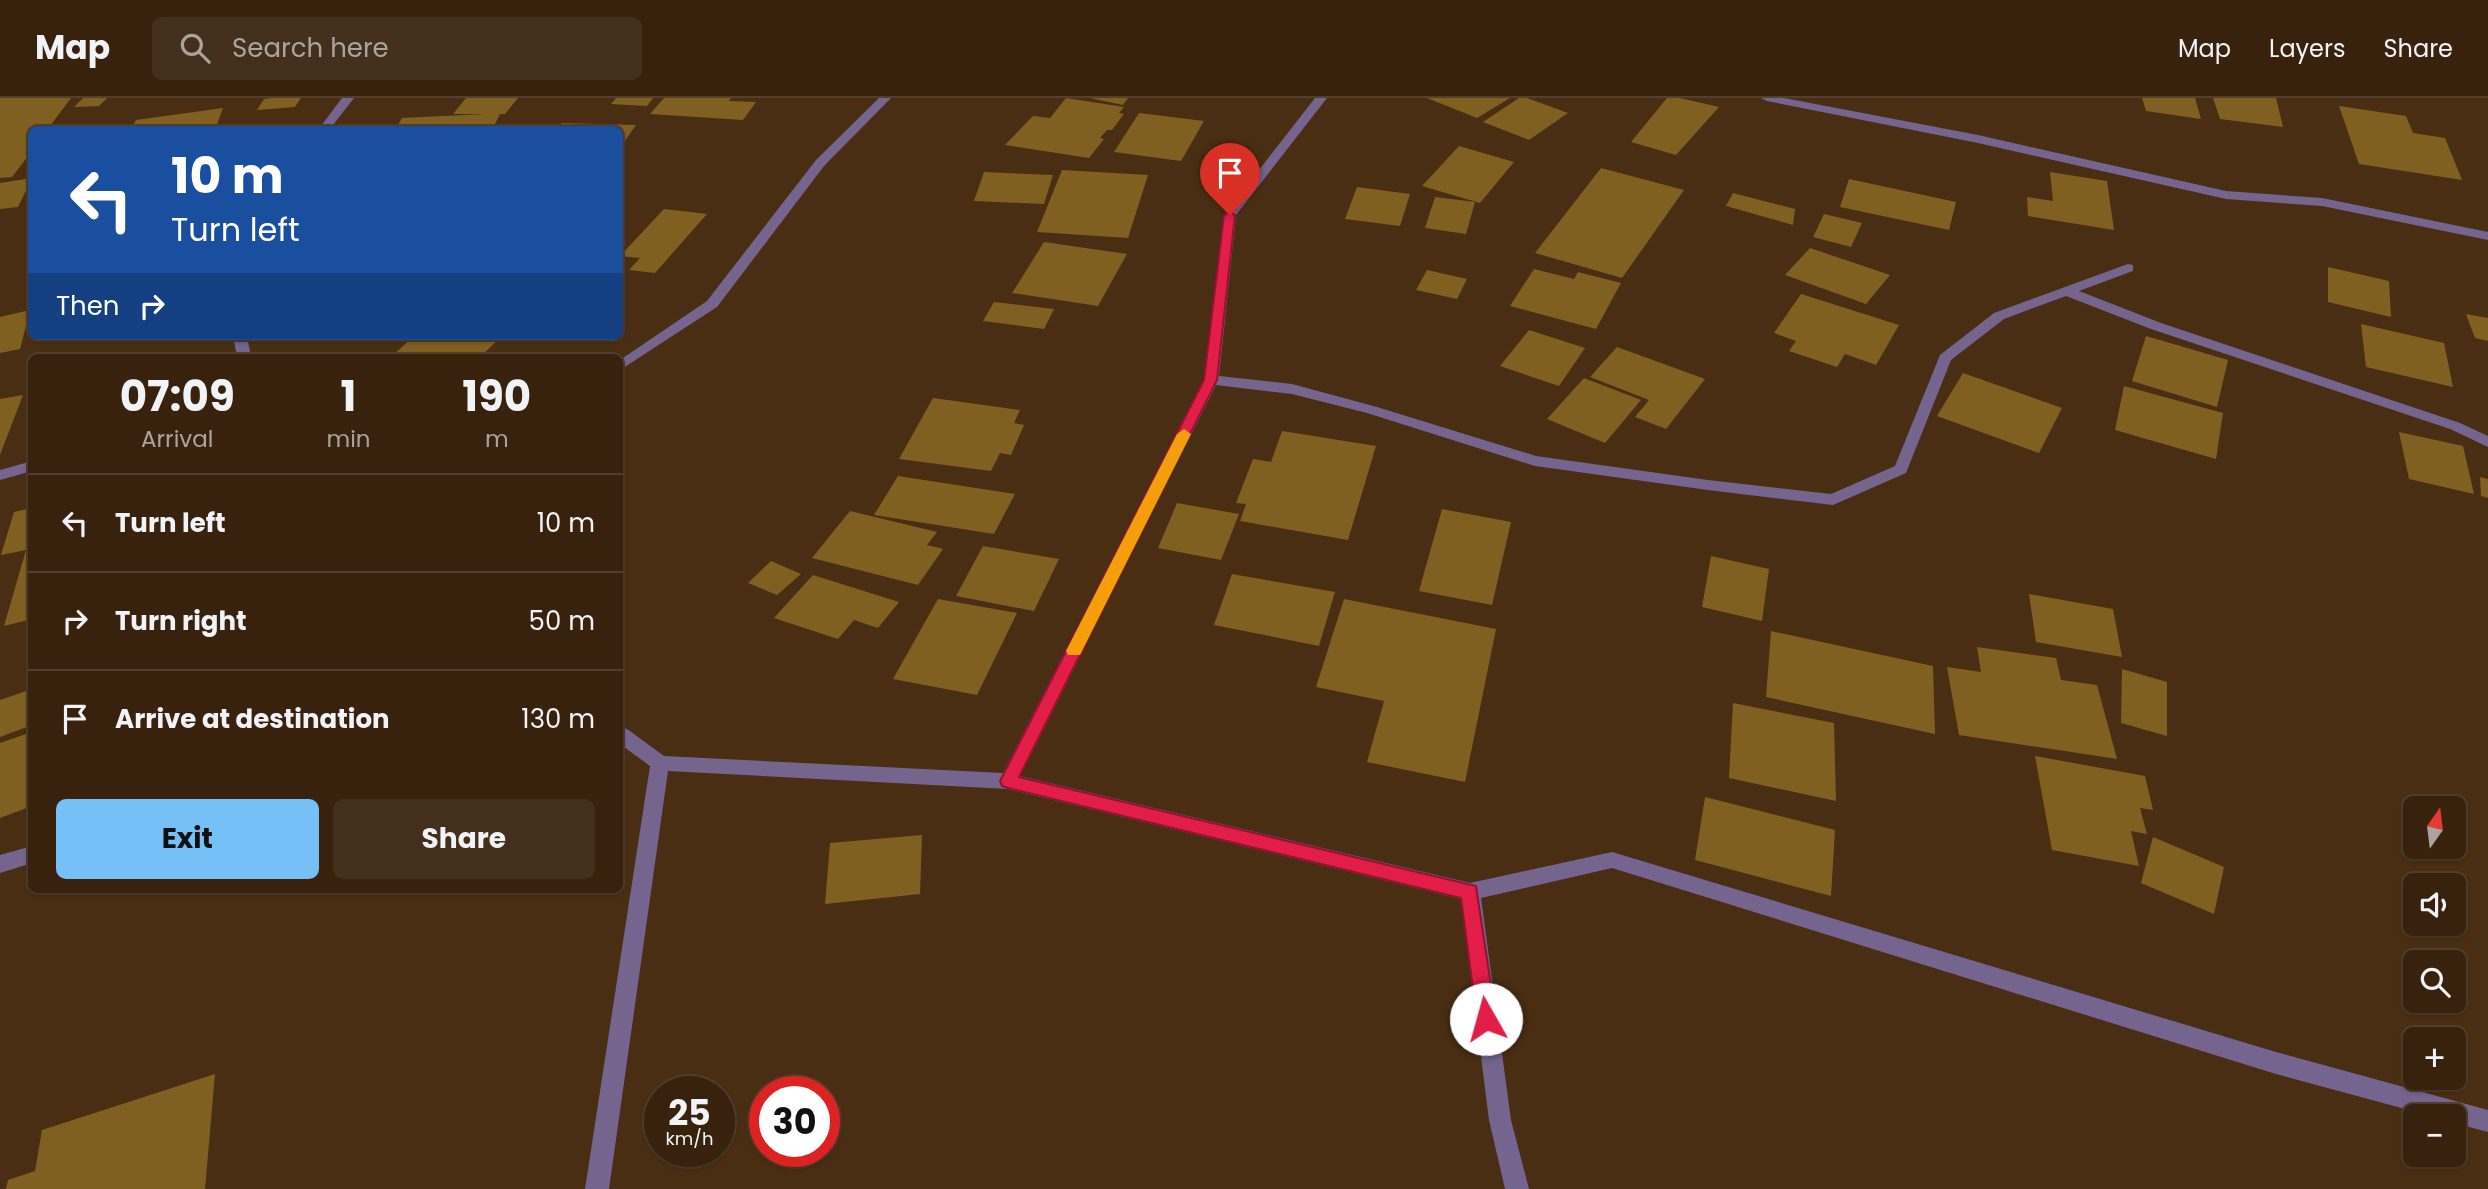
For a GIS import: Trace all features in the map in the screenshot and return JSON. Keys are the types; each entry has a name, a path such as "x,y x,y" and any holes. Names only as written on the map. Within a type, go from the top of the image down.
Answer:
{"street":[{"path":"326,126 348,98"},
{"path":"623,364 712,304 820,163 885,98"},
{"path":"1008,781 1211,380 1230,215 1321,98"},
{"path":"1768,98 1978,139 2226,195 2322,202 2488,236"},
{"path":"1211,380 1292,389 1372,410 1535,461 1833,500 1901,469 1945,358 1999,316 2128,268"},
{"path":"2069,292 2156,326 2455,426 2488,442"},
{"path":"0,475 28,467"},
{"path":"623,736 660,763 1008,781 1470,892 1612,860 2276,1063 2488,1121"},
{"path":"597,1189 660,763"},
{"path":"0,864 28,855"},
{"path":"1470,892 1500,1120 1517,1189"}],"building":[{"path":"0,98 71,98 50,126 28,126 28,156 12,177 0,178"},
{"path":"83,98 107,98 99,106 74,107"},
{"path":"301,98 295,107 257,110 264,99"},
{"path":"466,98 518,98 505,114 500,114 494,126 397,126 402,118 485,114 453,114"},
{"path":"616,98 653,98 647,106 611,104"},
{"path":"664,98 731,98 729,101 756,102 743,120 650,114"},
{"path":"1066,98 1124,107 1119,113 1124,114 1112,130 1107,130 1100,138 1104,139 1089,158 1005,145 1033,116 1050,118"},
{"path":"1090,98 1128,98 1123,105"},
{"path":"1427,98 1510,98 1477,118"},
{"path":"1519,98 1527,98 1568,113 1529,140 1483,122"},
{"path":"1667,98 1680,98 1719,107 1676,155 1631,142"},
{"path":"2142,98 2195,98 2201,119 2146,111"},
{"path":"2213,98 2276,98 2283,127 2220,119"},
{"path":"2339,106 2406,116 2413,133 2445,138 2462,180 2359,164"},
{"path":"223,108 216,126 133,126 136,120"},
{"path":"1139,113 1204,121 1181,161 1114,152"},
{"path":"562,123 636,125 623,144 623,126 560,126"},
{"path":"1459,146 1514,162 1480,203 1422,186"},
{"path":"1601,168 1684,190 1622,278 1535,253"},
{"path":"1062,170 1148,175 1128,238 1037,232"},
{"path":"984,172 1053,175 1044,204 974,201"},
{"path":"2050,172 2107,181 2114,230 2028,216 2027,197 2053,201"},
{"path":"28,179 28,186 18,207 0,209 0,183"},
{"path":"1849,179 1956,202 1949,230 1840,207"},
{"path":"1357,187 1410,194 1400,226 1345,219"},
{"path":"1733,193 1795,209 1793,225 1726,206"},
{"path":"1435,197 1475,202 1466,234 1425,228"},
{"path":"664,209 707,214 655,273 629,270 640,258 623,256 623,253"},
{"path":"1824,214 1862,223 1851,247 1813,237"},
{"path":"1044,242 1127,254 1098,306 1012,293"},
{"path":"1810,248 1890,275 1866,304 1785,275"},
{"path":"2328,267 2389,281 2391,317 2328,302"},
{"path":"1534,269 1574,279 1578,272 1621,283 1596,329 1510,306"},
{"path":"1427,270 1467,279 1457,299 1416,290"},
{"path":"1801,294 1899,325 1876,365 1845,354 1837,367 1789,351 1796,341 1774,333"},
{"path":"994,302 1054,309 1044,329 983,321"},
{"path":"28,310 20,349 0,353 0,317"},
{"path":"2466,314 2488,318 2488,341 2475,338"},
{"path":"2361,324 2444,343 2453,387 2366,367"},
{"path":"1529,330 1585,348 1559,386 1500,366"},
{"path":"2146,336 2228,360 2217,407 2132,381"},
{"path":"410,340 498,340 483,354 394,354"},
{"path":"1617,347 1705,379 1666,429 1635,417 1649,400 1590,377"},
{"path":"1963,373 2062,408 2039,453 1937,416"},
{"path":"1584,378 1641,400 1605,443 1547,419"},
{"path":"2124,386 2223,413 2216,459 2115,430"},
{"path":"23,395 0,455 0,399"},
{"path":"933,398 1020,410 1014,423 1024,425 1011,455 1000,453 991,471 899,459"},
{"path":"1282,431 1376,446 1348,540 1240,521 1246,504 1236,503 1253,459 1271,462"},
{"path":"2399,432 2463,446 2474,494 2409,479"},
{"path":"898,476 1015,494 994,534 874,515"},
{"path":"2480,477 2488,479 2488,498 2481,496"},
{"path":"1177,503 1239,514 1221,560 1158,548"},
{"path":"28,509 28,620 4,626 26,550 1,555 14,512"},
{"path":"1442,509 1511,522 1492,605 1419,591"},
{"path":"850,511 937,532 927,545 943,549 918,585 812,558"},
{"path":"983,546 1059,559 1034,611 956,596"},
{"path":"1711,556 1769,569 1762,621 1702,607"},
{"path":"771,561 801,574 777,595 748,583"},
{"path":"1232,574 1335,592 1319,646 1214,625"},
{"path":"813,575 899,602 878,628 854,620 838,639 774,618"},
{"path":"2029,594 2113,609 2122,657 2036,642"},
{"path":"938,599 1017,613 977,695 893,679"},
{"path":"1344,599 1496,629 1465,782 1367,762 1384,701 1316,687"},
{"path":"1771,631 1933,666 1935,734 1766,697"},
{"path":"1977,647 2056,658 2061,680 2097,685 2117,759 1959,735 1947,667 1981,672"},
{"path":"2122,669 2167,682 2167,736 2121,723"},
{"path":"28,690 28,726 0,737 0,700"},
{"path":"1733,703 1834,723 1836,801 1729,778"},
{"path":"28,733 28,808 0,818 0,743"},
{"path":"2035,756 2145,776 2153,810 2140,808 2147,834 2131,831 2139,866 2052,850"},
{"path":"1705,797 1835,830 1831,896 1695,860"},
{"path":"922,835 920,894 825,904 830,843"},
{"path":"2153,837 2224,867 2214,914 2141,883"},
{"path":"215,1074 205,1189 6,1189 8,1180 35,1171 42,1130"}],"slow traffic":[{"path":"1074,651 1184,434"}],"route":[{"path":"1230,215 1211,380 1008,781 1470,892 1486,1019"}]}
